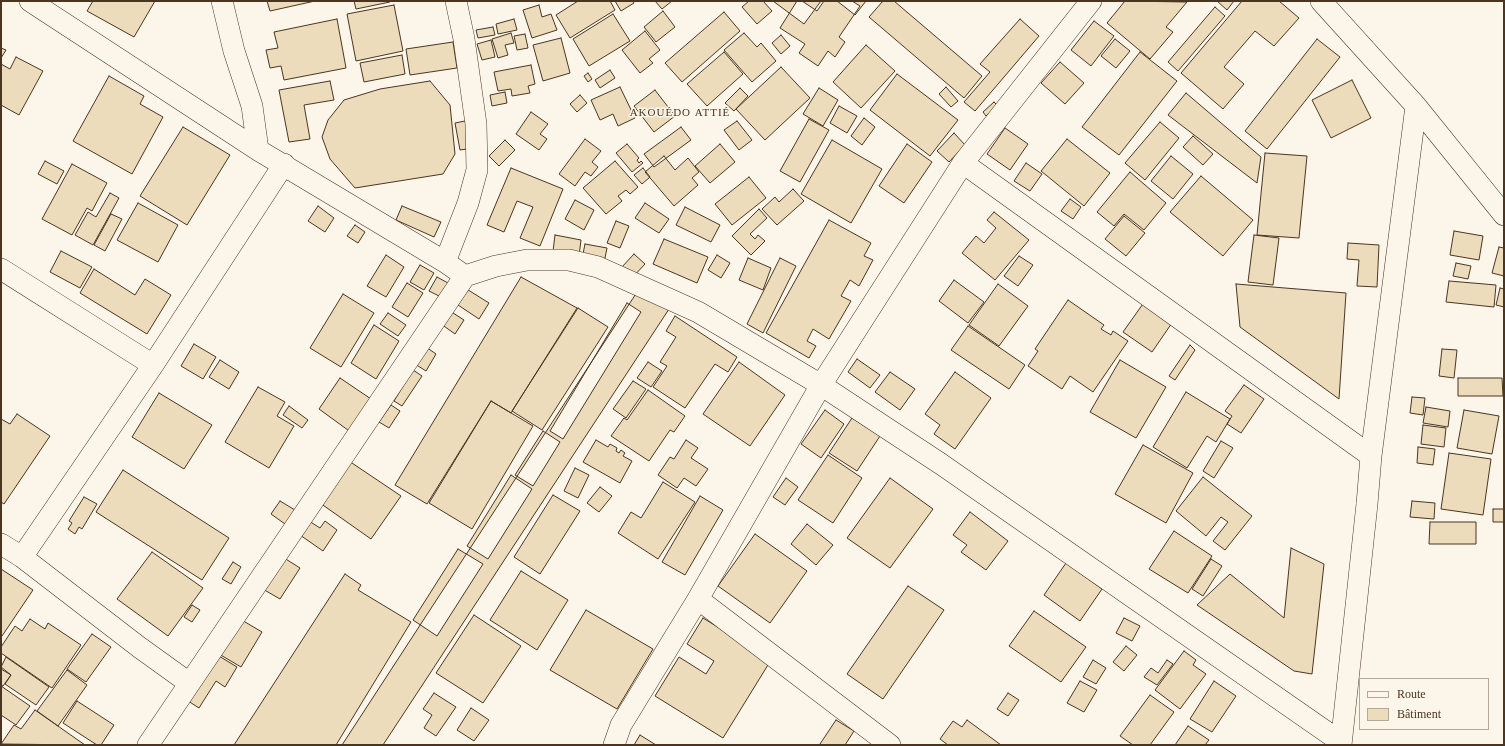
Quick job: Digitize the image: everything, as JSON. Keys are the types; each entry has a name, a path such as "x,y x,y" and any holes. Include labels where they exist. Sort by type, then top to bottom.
{"street":[{"path":"30,1 258,150 284,164 445,262 465,276"},
{"path":"222,1 234,51 252,106 258,150"},
{"path":"445,262 468,203 477,170 476,124 464,39 456,1"},
{"path":"614,745 621,725 698,598 821,385 963,163 1091,1"},
{"path":"1321,1 1416,106 1504,215"},
{"path":"148,745 465,276 496,266 528,260 569,260 598,267 698,312 821,385 942,464 1341,743 1371,456 1416,106"},
{"path":"963,163 1371,456"},
{"path":"22,557 153,365 284,164"},
{"path":"1,269 153,365"},
{"path":"1,544 22,557 139,647 189,683"},
{"path":"698,598 890,745"}],"building":[{"path":"93,1 155,1 134,37 87,11"},
{"path":"267,1 315,1 270,11"},
{"path":"354,1 390,1 390,2 356,9"},
{"path":"578,1 610,1 615,10 570,38 556,15"},
{"path":"615,1 633,1 634,3 621,11"},
{"path":"655,1 672,1 662,9"},
{"path":"749,1 763,1 772,11 757,24 742,7"},
{"path":"773,1 821,1 804,24"},
{"path":"797,1 802,1 817,11 824,1 852,1 860,6 839,37 845,42 835,57 828,51 818,66 799,53 805,44 780,28"},
{"path":"837,1 866,1 855,15"},
{"path":"883,1 894,1 982,76 964,98 869,17"},
{"path":"1125,1 1187,2 1166,27 1173,32 1150,59 1107,23"},
{"path":"1217,1 1234,1 1227,10"},
{"path":"1242,1 1279,1 1299,18 1274,46 1255,31 1224,67 1244,84 1223,109 1181,73"},
{"path":"394,5 403,51 356,61 347,14"},
{"path":"539,5 542,17 551,14 557,30 532,38 523,10"},
{"path":"1215,7 1225,16 1178,71 1168,62"},
{"path":"663,11 675,27 656,42 644,27"},
{"path":"724,12 740,31 682,82 665,63"},
{"path":"613,14 630,41 589,66 573,39"},
{"path":"337,19 346,68 284,80 281,66 270,68 266,50 278,48 274,32"},
{"path":"514,19 517,30 498,34 496,24"},
{"path":"1020,19 1039,36 975,111 964,102 990,72 980,64"},
{"path":"1094,21 1114,36 1091,66 1071,50"},
{"path":"493,27 495,35 478,38 476,30"},
{"path":"645,31 660,50 649,59 653,63 640,73 622,50"},
{"path":"511,33 514,43 505,45 508,55 498,58 492,39"},
{"path":"744,33 757,47 761,43 776,61 752,82 724,50"},
{"path":"525,34 528,48 517,50 514,36"},
{"path":"781,35 790,46 781,54 772,43"},
{"path":"561,38 570,73 543,81 533,45"},
{"path":"1115,39 1130,51 1116,68 1101,56"},
{"path":"1317,39 1340,57 1267,149 1245,131"},
{"path":"491,40 495,57 482,60 477,44"},
{"path":"453,42 457,68 410,75 406,49"},
{"path":"866,45 895,71 861,108 833,82"},
{"path":"1,48 6,50 1,58"},
{"path":"724,52 743,74 707,106 687,84"},
{"path":"1140,52 1177,81 1119,155 1082,127"},
{"path":"402,55 405,74 364,82 360,63"},
{"path":"16,57 43,71 19,115 1,105 1,64 10,69"},
{"path":"1060,62 1084,83 1065,104 1041,83"},
{"path":"531,65 535,84 528,86 530,93 512,96 511,89 498,91 494,72"},
{"path":"781,67 810,98 765,140 736,109"},
{"path":"610,70 615,78 600,88 595,80"},
{"path":"588,73 592,79 588,82 584,76"},
{"path":"897,74 958,120 930,156 870,110"},
{"path":"109,76 144,96 140,104 163,117 132,174 73,141"},
{"path":"1352,80 1371,118 1331,138 1312,100"},
{"path":"330,81 334,100 304,105 310,139 289,142 279,90"},
{"path":"430,81 450,105 455,154 443,174 355,188 330,159 322,137 328,120 344,100 380,89"},
{"path":"620,87 635,118 618,126 613,114 600,120 591,100"},
{"path":"946,87 958,101 951,107 939,94"},
{"path":"740,88 748,96 734,111 725,103"},
{"path":"819,88 838,100 823,126 803,114"},
{"path":"655,90 675,116 654,132 634,106"},
{"path":"505,92 507,103 492,106 490,95"},
{"path":"1186,93 1261,157 1257,183 1168,115"},
{"path":"580,95 587,103 577,112 570,104"},
{"path":"994,102 997,105 986,116 983,112"},
{"path":"839,106 857,116 847,133 830,123"},
{"path":"531,112 548,124 540,134 547,139 539,150 516,134"},
{"path":"864,118 875,127 862,145 851,136"},
{"path":"809,119 829,130 800,182 780,171"},
{"path":"470,120 474,148 460,150 455,123"},
{"path":"737,121 752,140 739,150 724,130"},
{"path":"1160,122 1179,138 1145,180 1125,163"},
{"path":"183,127 230,155 187,225 140,196"},
{"path":"681,127 691,140 654,167 644,154"},
{"path":"1005,128 1028,144 1010,170 987,154"},
{"path":"954,133 965,145 949,162 937,151"},
{"path":"1193,136 1213,154 1203,165 1183,147"},
{"path":"585,139 601,151 592,162 598,167 591,176 585,172 575,186 559,174"},
{"path":"1067,139 1110,173 1084,206 1041,171"},
{"path":"505,140 515,150 499,166 489,156"},
{"path":"832,140 882,169 851,223 801,194"},
{"path":"627,144 639,158 637,160 639,163 641,161 643,163 632,172 616,153"},
{"path":"720,144 735,162 710,183 695,166"},
{"path":"907,144 932,162 904,203 879,186"},
{"path":"1265,153 1307,156 1299,238 1257,235"},
{"path":"664,156 675,170 688,158 699,172 692,178 698,185 674,206 645,172"},
{"path":"1171,156 1193,174 1173,199 1151,181"},
{"path":"45,161 64,171 57,184 38,174"},
{"path":"615,161 638,187 630,194 626,190 618,196 622,201 606,214 583,188"},
{"path":"1026,163 1042,174 1030,191 1014,181"},
{"path":"72,164 107,183 92,211 87,208 72,235 42,219"},
{"path":"511,168 563,189 540,246 520,238 533,207 517,201 504,232 487,225"},
{"path":"643,168 650,177 642,184 634,175"},
{"path":"1130,172 1166,203 1144,230 1124,214 1114,226 1097,212"},
{"path":"1201,176 1253,220 1223,256 1170,212"},
{"path":"749,177 766,198 732,225 715,204"},
{"path":"793,189 804,201 777,225 762,209 775,197 779,202"},
{"path":"110,193 119,198 93,245 75,235 88,212 96,217"},
{"path":"1070,199 1081,207 1073,219 1061,211"},
{"path":"575,200 594,210 584,230 565,219"},
{"path":"138,203 178,225 158,262 117,240"},
{"path":"645,203 669,219 659,233 635,218"},
{"path":"318,206 334,218 325,232 308,221"},
{"path":"402,206 441,222 434,237 396,220"},
{"path":"685,207 720,225 711,242 676,225"},
{"path":"759,209 767,218 750,234 755,239 758,235 765,241 751,255 732,236"},
{"path":"994,212 1029,240 995,280 962,253 976,236 984,243 996,228 987,220"},
{"path":"111,214 122,219 105,251 94,245"},
{"path":"1124,216 1145,233 1126,256 1105,239"},
{"path":"829,220 871,243 864,256 873,260 859,286 850,280 841,296 851,301 829,339 813,329 807,341 816,346 809,358 766,333"},
{"path":"616,221 629,226 620,248 607,243"},
{"path":"355,225 365,232 358,243 347,236"},
{"path":"1454,231 1483,236 1479,260 1450,255"},
{"path":"555,235 581,240 579,256 553,251"},
{"path":"1254,235 1279,238 1273,285 1248,282"},
{"path":"664,239 708,257 697,283 653,264"},
{"path":"1348,243 1379,245 1377,287 1357,286 1359,260 1347,259"},
{"path":"585,244 607,248 604,263 582,259"},
{"path":"1499,247 1504,248 1504,276 1492,273"},
{"path":"61,251 92,267 80,288 50,272"},
{"path":"634,254 645,264 632,278 621,268"},
{"path":"386,255 404,267 386,297 367,286"},
{"path":"717,255 730,263 721,278 708,270"},
{"path":"1019,256 1033,265 1018,286 1004,276"},
{"path":"748,258 771,268 763,290 739,280"},
{"path":"780,258 796,266 763,333 747,324"},
{"path":"1456,263 1471,266 1468,279 1453,276"},
{"path":"420,265 434,273 424,290 410,282"},
{"path":"94,269 135,295 145,279 171,295 147,334 80,293"},
{"path":"437,277 448,283 441,297 429,291"},
{"path":"521,277 577,308 511,413 491,401 427,504 395,485"},
{"path":"954,280 984,302 968,323 939,301"},
{"path":"1449,281 1496,285 1494,307 1446,302"},
{"path":"407,283 423,293 408,317 392,307"},
{"path":"998,284 1028,306 999,346 969,325"},
{"path":"1236,284 1346,293 1339,399 1240,327"},
{"path":"641,286 671,306 383,745 342,745"},
{"path":"465,288 489,303 479,319 455,303"},
{"path":"1500,288 1504,289 1504,307 1496,305"},
{"path":"343,294 374,313 341,367 310,348"},
{"path":"1068,300 1104,325 1101,329 1111,335 1113,331 1128,341 1093,392 1070,376 1062,389 1028,366 1038,351 1035,349"},
{"path":"1145,301 1174,320 1152,352 1123,332"},
{"path":"627,303 641,312 563,439 550,431"},
{"path":"578,308 608,327 542,430 512,411"},
{"path":"450,311 464,320 455,334 441,324"},
{"path":"388,313 406,325 398,336 380,324"},
{"path":"675,316 737,357 728,372 715,364 685,408 653,387 667,366 660,362 676,337 666,331"},
{"path":"374,325 399,341 376,379 351,363"},
{"path":"968,326 1025,365 1009,389 951,350"},
{"path":"194,344 216,357 203,379 181,366"},
{"path":"1190,345 1195,350 1175,380 1169,376"},
{"path":"426,347 436,354 426,371 415,364"},
{"path":"1442,349 1457,350 1454,378 1439,376"},
{"path":"857,359 880,375 870,388 848,372"},
{"path":"220,360 239,372 229,389 209,377"},
{"path":"1120,360 1166,387 1136,438 1090,412"},
{"path":"648,362 662,371 651,387 637,378"},
{"path":"739,362 785,395 750,446 703,414"},
{"path":"413,370 422,376 402,406 394,401"},
{"path":"890,372 915,389 900,410 875,392"},
{"path":"955,372 991,398 955,449 934,434 940,425 925,414"},
{"path":"340,378 374,401 352,433 319,409"},
{"path":"1458,378 1502,378 1503,396 1458,396"},
{"path":"633,381 646,389 626,418 613,409"},
{"path":"1244,385 1264,399 1241,433 1227,424 1232,416 1225,411"},
{"path":"258,387 285,402 277,416 294,426 269,468 225,442"},
{"path":"648,390 685,416 674,432 670,430 649,461 611,436 624,418 627,420"},
{"path":"1186,392 1230,419 1216,442 1207,436 1187,468 1153,447"},
{"path":"159,393 212,425 184,469 132,437"},
{"path":"1412,397 1425,398 1423,415 1410,413"},
{"path":"491,401 533,426 472,529 429,503"},
{"path":"391,405 400,411 389,428 379,422"},
{"path":"289,406 308,420 302,428 283,415"},
{"path":"1426,407 1450,411 1448,427 1423,423"},
{"path":"825,410 844,424 821,458 801,444"},
{"path":"1464,410 1499,416 1492,454 1457,448"},
{"path":"17,414 50,436 4,504 1,502 1,419 10,424"},
{"path":"852,418 880,436 857,471 829,453"},
{"path":"1423,425 1446,428 1444,447 1421,444"},
{"path":"543,431 560,442 533,486 515,475"},
{"path":"596,440 608,447 610,444 617,448 616,451 619,453 621,450 625,453 623,456 632,461 620,483 583,462"},
{"path":"686,440 698,448 691,458 708,469 696,486 684,478 677,488 658,475 670,457 674,459"},
{"path":"1221,441 1233,448 1214,478 1203,471"},
{"path":"1143,445 1193,473 1166,523 1115,494"},
{"path":"1418,447 1435,449 1433,465 1417,463"},
{"path":"1449,453 1491,459 1483,515 1441,509"},
{"path":"828,455 862,478 833,523 798,500"},
{"path":"349,461 401,496 371,539 320,503"},
{"path":"575,468 589,475 578,498 564,491"},
{"path":"123,470 229,538 202,580 96,512"},
{"path":"511,475 532,489 488,559 467,546"},
{"path":"1203,477 1252,516 1225,550 1213,541 1228,522 1221,517 1206,536 1176,511"},
{"path":"786,478 798,487 785,505 773,497"},
{"path":"890,478 933,509 890,568 847,538"},
{"path":"663,482 695,502 658,559 618,533 631,512 641,518"},
{"path":"600,487 612,496 599,512 587,503"},
{"path":"553,495 580,511 540,574 514,557"},
{"path":"700,496 723,510 685,575 662,562"},
{"path":"84,497 97,504 82,529 79,527 75,534 68,529 72,523 69,521"},
{"path":"280,501 295,510 285,524 271,514"},
{"path":"1412,501 1435,503 1434,519 1410,517"},
{"path":"1493,509 1504,509 1504,522 1493,522"},
{"path":"970,512 1008,541 986,570 961,552 967,545 953,535"},
{"path":"309,521 320,528 325,521 337,530 323,551 300,535"},
{"path":"1430,522 1476,522 1476,544 1429,544"},
{"path":"807,524 833,545 816,565 791,544"},
{"path":"1174,531 1212,556 1188,593 1149,569"},
{"path":"755,534 807,571 770,623 718,586"},
{"path":"1291,548 1324,564 1312,674 1294,671 1197,605 1230,574 1284,618"},
{"path":"458,549 483,564 437,636 413,620"},
{"path":"152,552 203,588 168,636 117,599"},
{"path":"281,556 300,568 280,599 261,588"},
{"path":"1211,559 1222,566 1203,596 1192,589"},
{"path":"233,562 241,567 231,584 222,579"},
{"path":"1066,563 1102,589 1080,621 1044,595"},
{"path":"1,569 33,590 2,636 1,635"},
{"path":"521,571 568,600 537,650 490,620"},
{"path":"345,574 361,585 358,590 411,622 336,745 234,745"},
{"path":"908,586 944,610 883,699 847,674"},
{"path":"192,605 200,610 192,622 184,617"},
{"path":"586,610 653,649 617,709 550,670"},
{"path":"1034,611 1086,647 1061,682 1009,646"},
{"path":"474,615 521,646 483,703 436,673"},
{"path":"703,618 771,660 723,738 655,696 679,657 706,674 714,661 687,644"},
{"path":"1124,618 1140,626 1132,641 1116,633"},
{"path":"30,619 45,629 48,623 81,645 52,688 1,653 1,647 15,626 22,631"},
{"path":"240,619 262,632 241,667 219,654"},
{"path":"92,634 111,647 86,682 67,669"},
{"path":"1126,646 1137,655 1124,671 1113,662"},
{"path":"1184,651 1196,660 1193,665 1206,674 1180,709 1155,690"},
{"path":"214,653 237,667 225,687 216,681 199,708 185,699"},
{"path":"6,657 49,687 36,705 5,684 11,675 1,667"},
{"path":"1093,660 1106,668 1096,684 1083,677"},
{"path":"1167,660 1173,664 1157,685 1144,677 1151,668 1158,673"},
{"path":"1,669 11,675 3,686 1,685"},
{"path":"67,670 87,685 58,726 37,711"},
{"path":"1080,681 1097,690 1084,712 1067,703"},
{"path":"1214,681 1236,696 1212,732 1190,719"},
{"path":"1,686 30,706 16,725 1,715"},
{"path":"434,693 456,707 436,736 424,728 432,715 423,709"},
{"path":"1008,693 1019,700 1008,716 997,709"},
{"path":"1150,695 1174,712 1150,745 1133,745 1120,736"},
{"path":"77,701 114,725 101,745 97,745 63,723"},
{"path":"471,708 489,720 474,741 457,730"},
{"path":"35,710 85,745 1,744 14,725 21,729"},
{"path":"836,720 854,731 845,745 820,744"},
{"path":"967,720 1001,745 948,745 940,739 953,721 962,727"},
{"path":"1188,726 1209,740 1205,745 1175,745"},
{"path":"640,735 656,745 634,745"}],"district":[{"name":"AKOUÉDO ATTIÉ","path":"680,113"}]}
